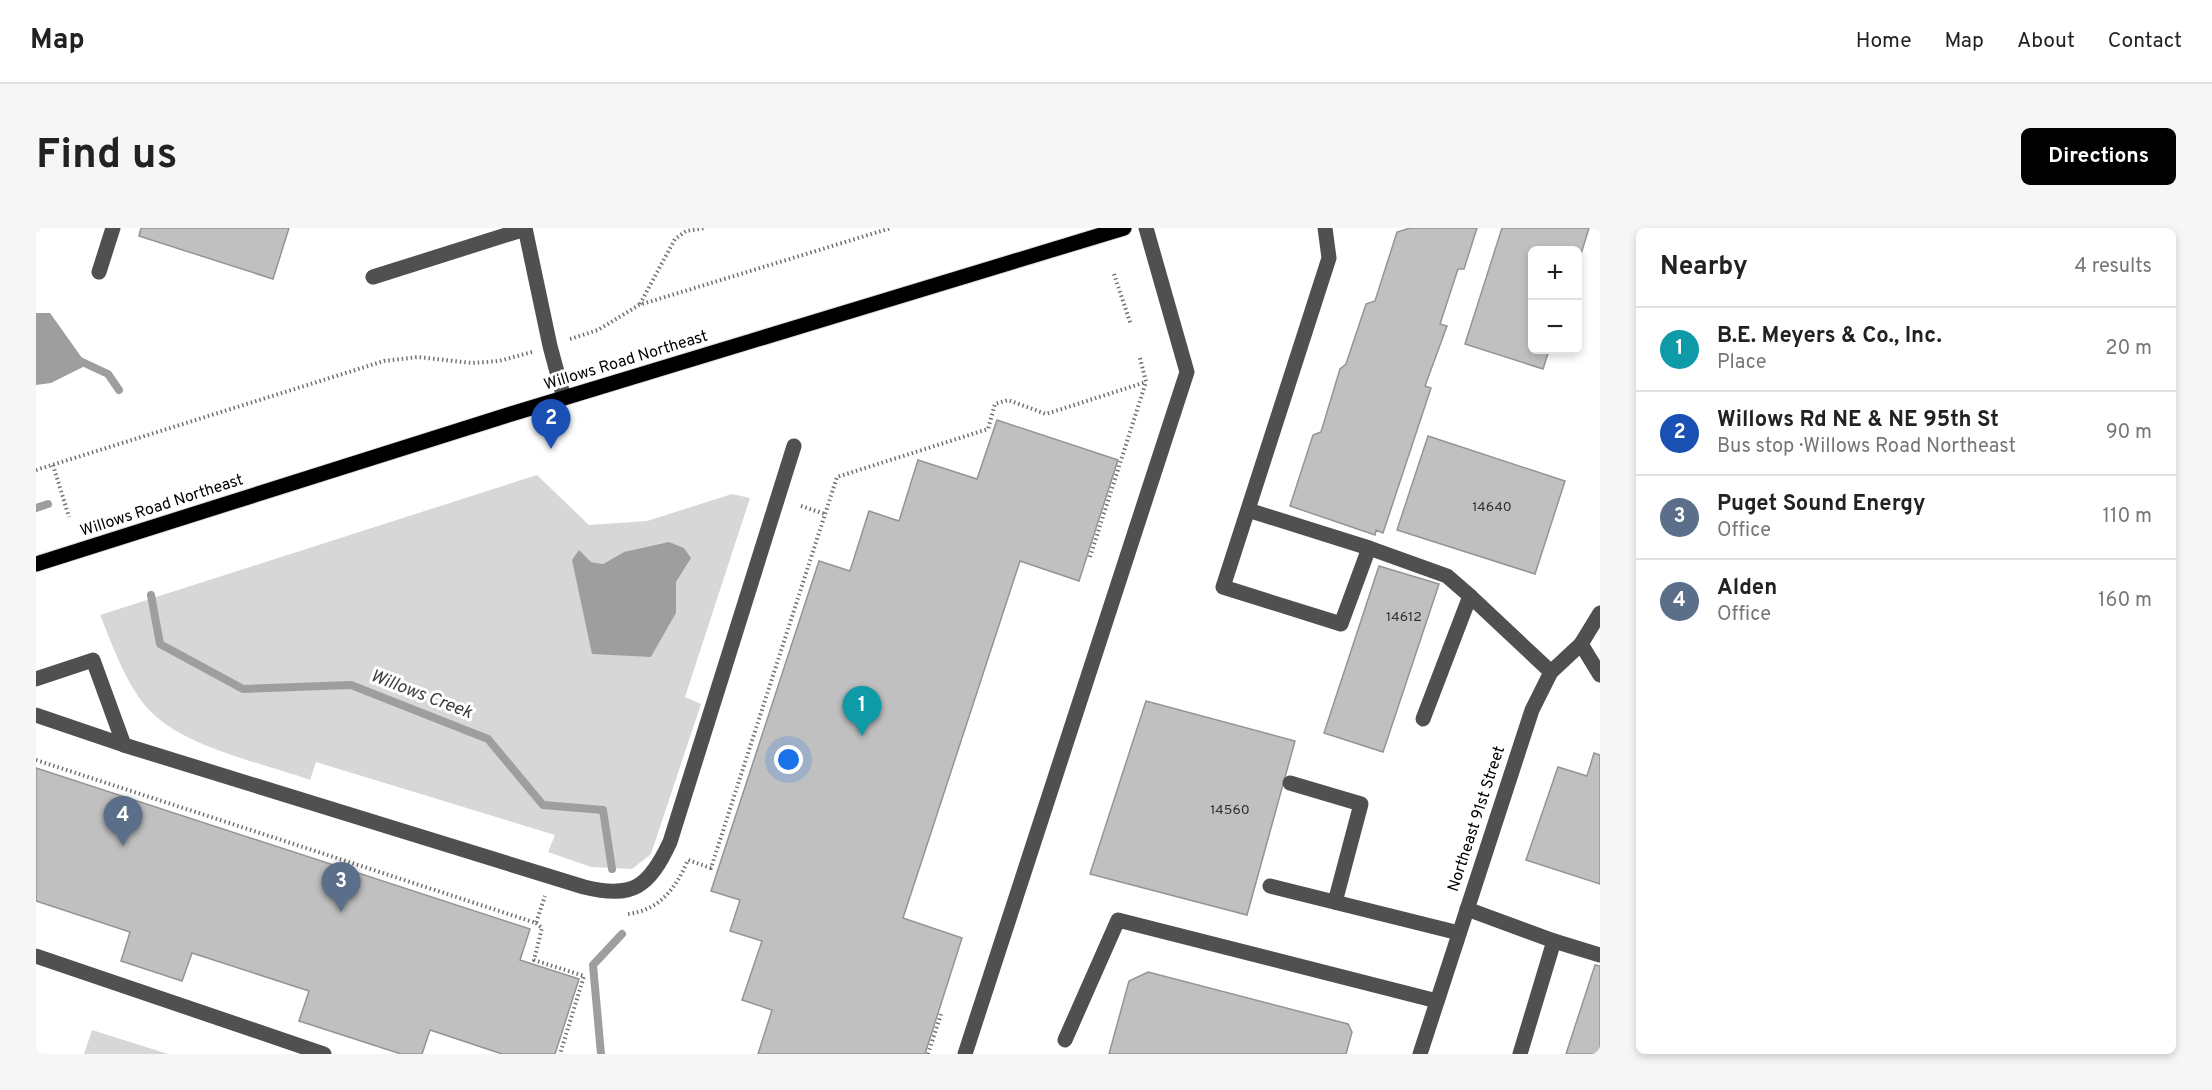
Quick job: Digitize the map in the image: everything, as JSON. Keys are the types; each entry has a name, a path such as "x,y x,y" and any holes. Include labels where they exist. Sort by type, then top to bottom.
{"main road":[{"name":"Willows Road Northeast","path":"36,564 564,398 1124,228"}],"street":[{"path":"99,272 113,228"},
{"path":"373,277 525,228 550,346 564,398"},
{"path":"965,1054 1187,372 1146,228"},
{"path":"1325,228 1329,258 1223,587 1341,624 1369,548"},
{"path":"36,714 124,745 584,887 605,892 624,892 642,885 657,870 670,842 794,446"},
{"path":"1248,510 1369,548 1447,576 1551,672"},
{"path":"1423,719 1470,596"},
{"name":"Northeast 91st Street","path":"1420,1054 1532,710 1551,672 1581,644 1600,613"},
{"path":"1581,644 1600,675"},
{"path":"36,679 93,660 124,745"},
{"path":"1290,783 1361,804 1335,902"},
{"path":"1270,886 1459,933"},
{"path":"1467,909 1554,941 1600,955"},
{"path":"1065,1040 1118,920 1437,1001"},
{"path":"1520,1054 1554,941"},
{"path":"36,956 324,1054"}],"path":[{"path":"639,305 675,239 686,231 706,228"},
{"path":"578,336 598,330 639,305 891,228"},
{"path":"1114,274 1131,325"},
{"path":"36,470 384,361 418,357 472,363 518,356"},
{"path":"1090,557 1146,382 1140,358"},
{"path":"622,914 651,908 663,900 673,888 687,860 711,868 837,477 988,429 995,404 1008,400 1046,414 1146,382"},
{"path":"53,465 69,517"},
{"path":"801,506 825,514"},
{"path":"36,760 536,923 542,928 534,960 584,976 560,1054"},
{"path":"536,923 544,896 554,899"},
{"path":"928,1054 941,1014"}],"shaded area":[{"path":"36,313 50,313 87,365 51,383 36,385"},
{"path":"537,475 589,525 647,521 732,494 750,498 685,697 701,704 651,854 632,869 591,867 548,852 555,835 316,762 310,780 204,745 166,725 142,702 121,666 100,615","holes":["624,552 676,582 676,613 651,657 591,562 603,564"]},
{"path":"669,542 684,548 691,558 676,582 676,613 651,657 592,654 572,560 579,550 591,562 603,564 624,552"},
{"path":"92,1030 168,1054 84,1054"}],"building":[{"path":"141,228 289,228 273,279 139,236"},
{"path":"1410,228 1477,228 1464,269 1458,269 1440,324 1447,326 1425,386 1431,388 1383,533 1376,530 1375,535 1290,506 1313,435 1321,432 1340,369 1346,364 1366,304 1375,301 1397,232"},
{"path":"1502,228 1589,228 1582,251 1582,246 1528,246 1528,354 1548,354 1543,369 1465,344"},
{"path":"997,420 1118,460 1079,581 1020,561 903,918 962,938 925,1054 758,1054 772,1010 742,1000 762,941 730,931 740,900 711,891 819,561 850,571 869,511 899,521 918,460 977,479"},
{"path":"1428,436 1565,481 1535,574 1397,530"},
{"path":"1379,566 1439,584 1383,752 1324,733"},
{"path":"1146,701 1295,741 1247,915 1090,874"},
{"path":"1594,753 1600,755 1600,884 1526,860 1558,767 1587,776"},
{"path":"36,768 530,929 520,960 579,979 555,1054 502,1054 430,1030 422,1054 401,1054 299,1021 309,991 192,953 182,981 121,961 130,932 36,901"},
{"path":"1595,965 1600,966 1600,1054 1566,1054"},
{"path":"1148,972 1348,1024 1352,1032 1346,1054 1109,1054 1129,981"}],"waterway":[{"name":"Willows Creek","path":"78,360 108,374 119,390"},
{"path":"36,508 48,504"},
{"name":"Willows Creek","path":"151,595 160,644 243,689 351,685 488,739 543,805 603,810 612,869"},
{"name":"Willows Creek","path":"601,1054 593,965 622,934"}],"place":[{"name":"Willows Rd NE & NE 95th St","path":"551,449"},
{"name":"B.E. Meyers & Co., Inc.","path":"862,736"},
{"name":"Alden","path":"123,846"},
{"name":"Puget Sound Energy","path":"341,912"}]}
